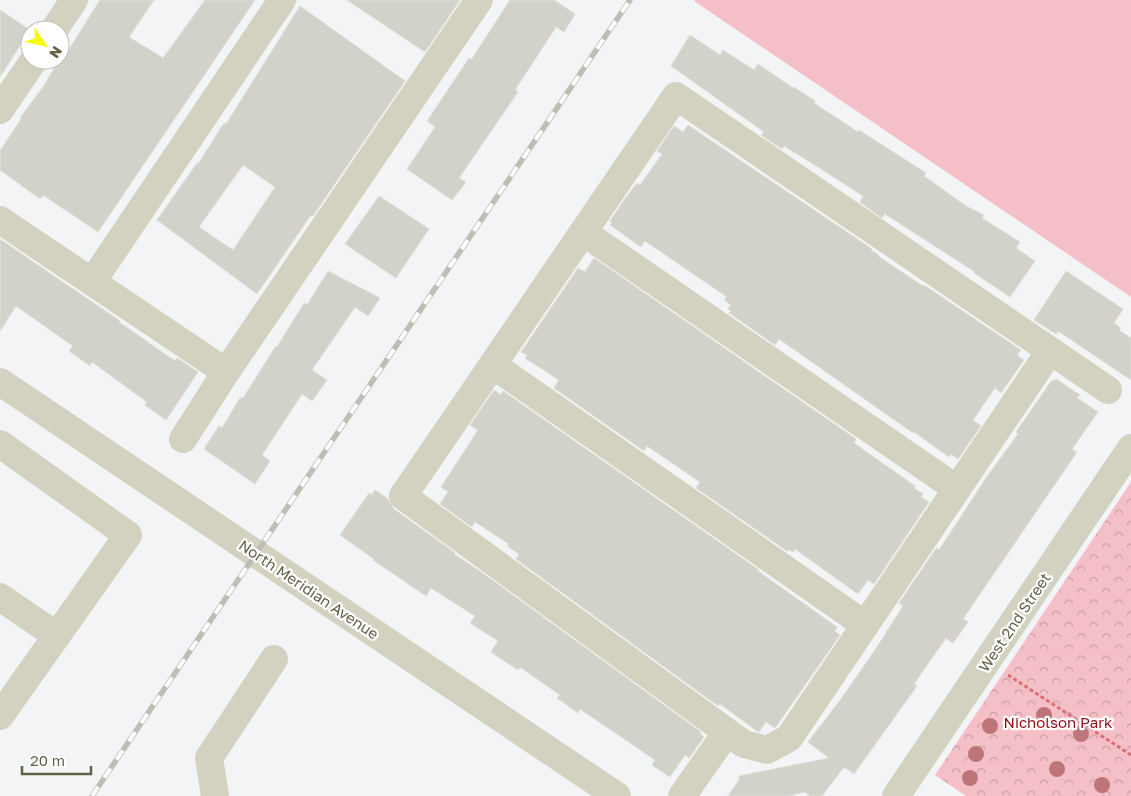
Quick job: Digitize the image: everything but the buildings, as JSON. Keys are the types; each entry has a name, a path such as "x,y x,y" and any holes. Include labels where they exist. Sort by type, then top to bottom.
{"street":[{"path":"61,20 74,0"},
{"path":"92,282 282,0"},
{"path":"183,439 226,372 479,0"},
{"path":"0,110 27,70"},
{"path":"1050,351 789,738 767,750 744,744 403,496 676,96 1108,390"},
{"path":"0,220 226,372"},
{"path":"583,232 957,489"},
{"path":"493,365 866,625"},
{"name":"North Meridian Avenue","path":"0,382 617,796"},
{"path":"0,444 128,535 0,716"},
{"name":"West 2nd Street","path":"896,796 1131,448"},
{"path":"0,597 57,636"},
{"path":"215,796 209,758 274,659"},
{"path":"682,796 727,732"}],"path":[{"path":"1007,674 1131,755"}],"green space":[{"path":"1131,0 1131,297 694,1"},
{"name":"Nicholson Park","path":"1131,482 1131,796 966,796 935,775"}],"railway":[{"path":"92,796 630,0"}]}
